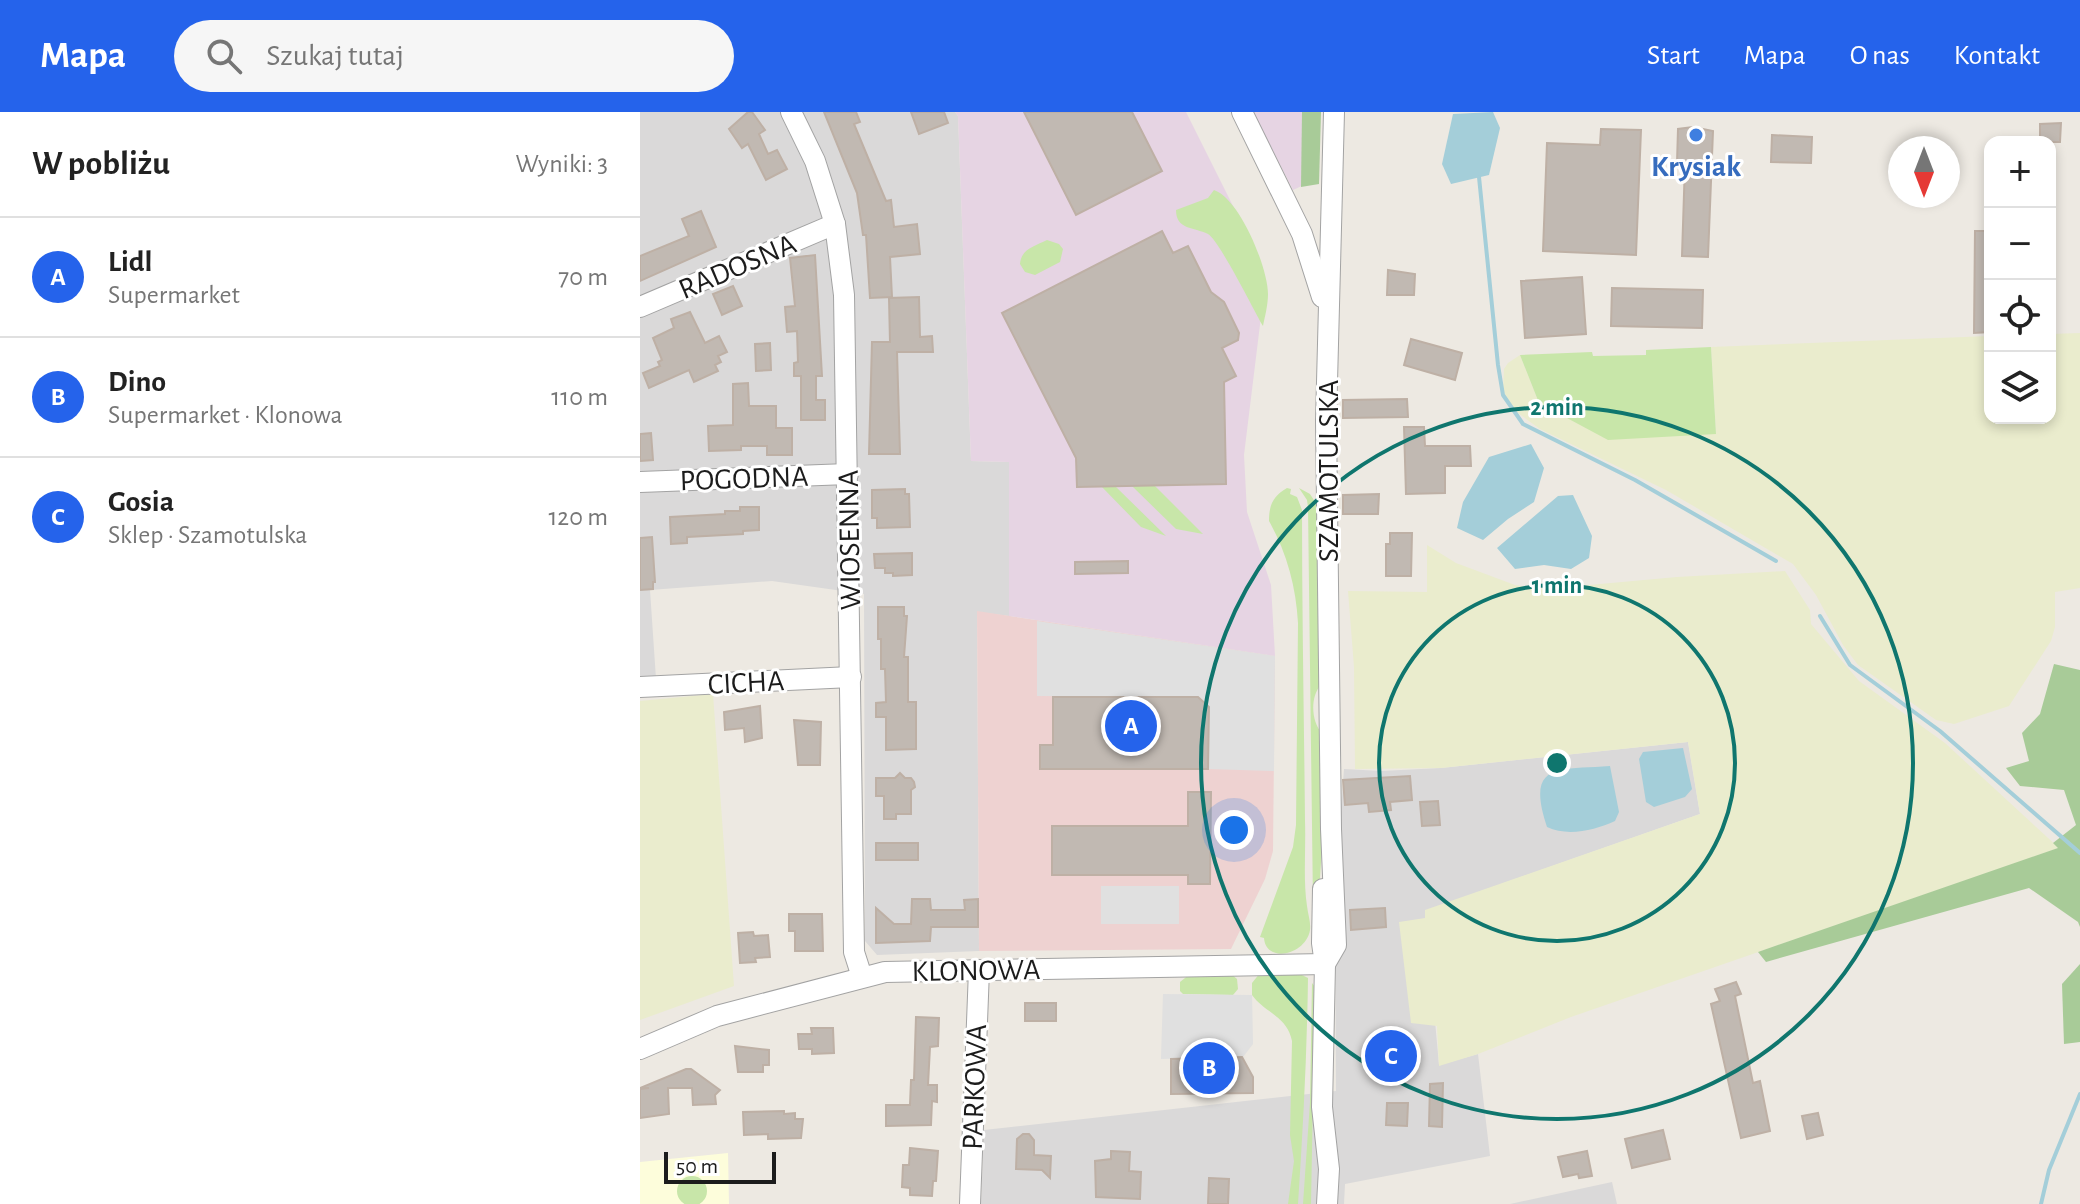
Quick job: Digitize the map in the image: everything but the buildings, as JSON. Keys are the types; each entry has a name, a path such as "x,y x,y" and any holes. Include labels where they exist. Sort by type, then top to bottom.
{"street":[{"name":"WIOSENNA","path":"791,112 815,161 835,224 844,295 854,952 862,977"},
{"path":"1242,112 1306,243 1319,281 1328,337"},
{"name":"SZAMOTULSKA","path":"1317,1204 1316,1151 1322,1107 1325,964 1336,945 1331,829 1326,421 1334,112"},
{"name":"RADOSNA","path":"640,307 835,224"},
{"name":"POGODNA","path":"640,482 848,474"},
{"name":"CICHA","path":"640,687 851,677"},
{"name":"KLONOWA","path":"640,1049 717,1016 885,972 1325,964"},
{"name":"PARKOWA","path":"970,1204 979,970"},
{"name":"SZAMOTULSKA","path":"1322,1107 1329,1169 1327,1204"}],"shaded area":[{"path":"640,112 955,112 958,116 971,461 1009,462 1009,616 977,612 979,951 877,955 865,941 864,594 772,581 650,590 656,679 640,680"},
{"path":"955,112 1186,112 1255,250 1264,292 1244,455 1247,512 1271,585 1275,656 1009,616 1009,462 971,461 958,116"},
{"path":"1253,112 1307,112 1306,184 1293,190"},
{"path":"2080,333 2080,588 2055,592 2055,627 2051,641 2009,706 1954,724 1936,720 1858,665 1843,645 1816,595 1793,564 1666,490 1540,429 1511,408 1503,390 1504,369 1520,355 1539,403 1716,433 1711,347 1984,336 1984,424 2056,424 2056,334"},
{"path":"1427,545 1456,563 1515,585 1545,589 1785,571 1810,610 1811,624 1859,681 1945,743 2059,848 1571,1017 1439,1066 1437,1026 1411,1023 1399,922 1425,918 1425,910 1700,814 1688,742 1441,768 1355,769 1354,667 1348,591 1427,592"},
{"path":"977,611 1275,656 1273,851 1265,879 1231,949 979,951"},
{"path":"1037,621 1275,656 1274,771 1208,769 1209,708 1198,697 1037,696"},
{"path":"713,694 734,986 640,1020 640,701"},
{"path":"1688,742 1700,814 1425,911 1439,1065 1478,1054 1490,1156 1345,1184 1344,1204 981,1204 984,1130 1336,1091 1335,888 1344,769 1441,768"},
{"path":"1101,886 1179,886 1179,924 1101,924"},
{"path":"1163,994 1252,995 1253,1044 1243,1057 1161,1059"},
{"path":"728,1153 729,1204 640,1204 640,1162"},
{"path":"1612,1182 1617,1204 1510,1204"}],"green space":[{"path":"1302,112 1321,112 1319,184 1301,187"},
{"path":"1214,190 1224,196 1243,220 1258,252 1268,294 1263,326 1213,239 1208,234 1182,225 1177,216 1176,210 1208,198"},
{"path":"1047,240 1063,249 1060,262 1035,275 1025,272 1020,264 1023,255"},
{"path":"1711,347 1716,434 1608,440 1539,403 1520,355 1592,352 1593,356 1646,355 1646,350"},
{"path":"1154,485 1203,534 1176,529 1132,486"},
{"path":"1101,486 1115,486 1166,536 1141,527"},
{"path":"1287,488 1291,489 1290,494 1297,497 1302,510 1305,875 1310,930 1301,945 1286,953 1278,953 1271,951 1264,938 1260,937 1293,847 1296,825 1297,610 1286,558 1269,521 1273,502"},
{"path":"1299,488 1310,494 1317,505 1321,685 1313,709 1322,733 1322,848 1317,922 1313,905 1308,507"},
{"path":"2054,664 2080,670 2080,927 2078,922 2029,888 1766,962 1758,952 2058,848 2053,843 2076,825 2064,790 2020,786 2006,768 2029,761 2022,733 2040,714"},
{"path":"2080,964 2080,1042 2064,1044 2062,984"},
{"path":"1260,973 1300,974 1308,978 1298,1204 1288,1204 1294,1161 1290,1135 1292,1041 1281,1020 1252,995 1252,983"},
{"path":"1190,974 1231,974 1237,979 1238,989 1233,995 1183,994 1180,982"},
{"path":"1312,983 1315,987 1311,1204 1303,1204 1310,1102"},
{"path":"686,1177 698,1177 706,1185 706,1197 698,1205 686,1205 678,1197 678,1185"}],"water":[{"path":"1493,112 1500,128 1489,175 1451,184 1442,164 1453,114"},
{"path":"1531,444 1544,468 1534,502 1483,540 1457,528 1463,502 1489,457"},
{"path":"1573,495 1592,536 1589,558 1571,569 1544,565 1515,569 1497,548 1558,496"},
{"path":"1683,748 1692,789 1685,797 1654,807 1646,802 1639,759 1643,752"},
{"path":"1610,766 1619,812 1615,821 1581,831 1564,832 1547,827 1540,790 1551,773"}],"waterway":[{"path":"1479,177 1503,395 1523,424 1635,480 1776,561"},
{"path":"1820,616 1850,665 1940,731 2080,853"},
{"path":"2041,1204 2049,1170 2080,1094"}],"place":[{"name":"Krysiak","path":"1696,135"},
{"name":"Lidl","path":"1131,726"},
{"name":"Gosia","path":"1391,1056"},
{"name":"Dino","path":"1209,1068"}]}
